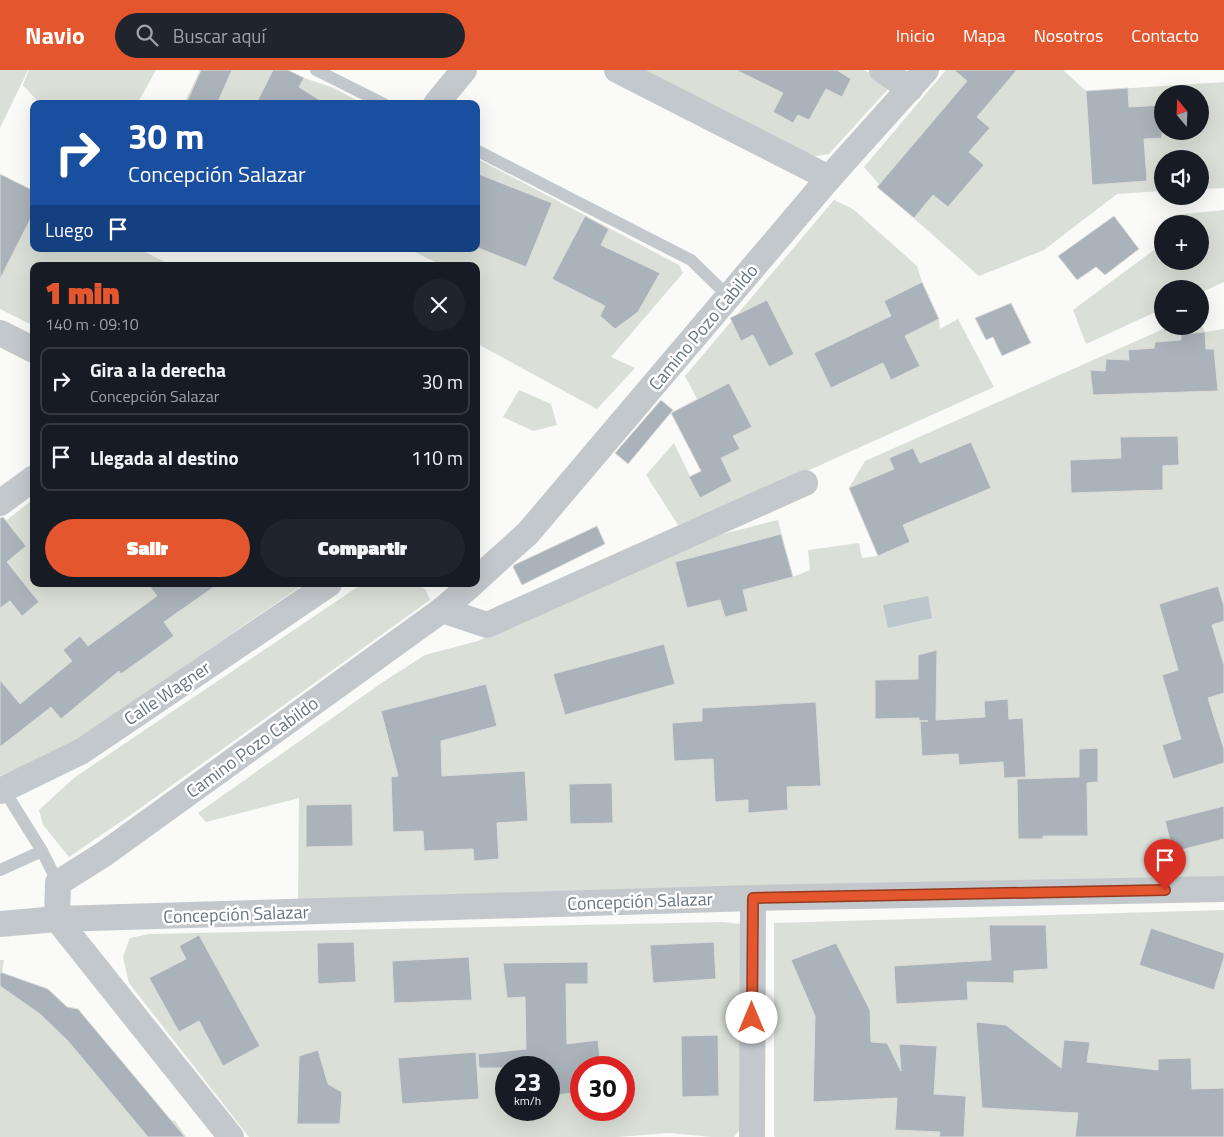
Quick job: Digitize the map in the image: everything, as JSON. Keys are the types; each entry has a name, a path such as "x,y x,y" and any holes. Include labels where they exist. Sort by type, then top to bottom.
{"street":[{"path":"439,100 464,70"},
{"path":"617,70 830,178"},
{"path":"882,70 918,79"},
{"name":"Camino Pozo Cabildo","path":"480,576 528,533 830,178 918,79"},
{"path":"0,333 30,348"},
{"path":"0,503 30,481"},
{"path":"442,610 487,624 805,483"},
{"name":"Calle Wagner","path":"2,791 82,751 325,587"},
{"name":"Camino Pozo Cabildo","path":"58,883 104,854 442,610 468,587"},
{"path":"58,883 57,919 231,1137"},
{"name":"Concepción Salazar","path":"0,924 57,919 753,898 1224,890"},
{"path":"752,1137 753,898"}],"lane":[{"path":"316,70 376,100"},
{"path":"480,152 692,260 730,297"},
{"path":"2,791 42,851 58,883"},
{"path":"0,870 42,851"}],"shaded area":[{"path":"0,70 28,70 0,128"},
{"path":"29,70 156,70 139,100 36,100 23,85"},
{"path":"200,70 288,70 304,78 334,88 356,100 186,100"},
{"path":"641,70 864,70 882,79 889,88 829,154 811,157"},
{"path":"946,70 1063,70 1086,91 1154,87 1154,140 1209,140 1209,85 1178,85 1224,82 1224,188 1209,189 1209,150 1154,150 1154,192 1117,194 1044,250 979,276 890,197 864,167"},
{"path":"480,160 679,265 683,273 611,357 635,368 597,409 480,345 480,262 435,262 415,252 480,252"},
{"path":"0,178 30,193 30,252 145,252 165,262 30,262 30,324 0,309"},
{"path":"834,200 853,209 917,266 922,282 939,319 940,329 958,319 994,387 680,528 646,475 674,443 700,497 732,481 708,431 686,421 679,409 697,399 685,376"},
{"path":"1224,210 1224,282 1209,289 1209,280 1154,280 1154,313 1086,344 1073,310 1154,250 1154,270 1209,270 1209,215 1174,215"},
{"path":"1224,329 1224,880 298,900 299,798 206,822 198,813 383,682 425,655 478,641 696,541 778,520 793,577 810,570 808,550 859,543 862,558 878,556 849,488 865,461 1154,333 1154,335 1209,335 1209,331"},
{"path":"519,390 551,404 557,425 533,431 503,417"},
{"path":"30,502 30,587 300,587 67,747 0,776 0,525"},
{"path":"358,587 421,587 426,590 430,600 132,814 69,857 43,825 39,810 75,777"},
{"path":"928,596 932,618 888,628 883,605"},
{"path":"1224,910 1224,1137 775,1137 774,923"},
{"path":"723,922 740,924 740,1129 734,1137 669,1133 617,1137 249,1137 129,983 123,957 130,938 149,934"},
{"path":"0,960 4,960 2,973 47,989 67,1007 78,1009 162,1109 159,1112 169,1120 175,1121 186,1137 0,1137"}],"building":[{"path":"201,70 232,70 219,100 188,100"},
{"path":"273,70 288,70 304,78 299,87 320,100 258,100"},
{"path":"736,70 837,70 851,79 842,97 826,89 809,120 798,115 793,123 773,112 783,93"},
{"path":"954,70 1017,70 977,117 990,128 969,152 984,165 948,207 933,195 914,218 877,187 967,81"},
{"path":"1128,88 1129,107 1154,105 1154,138 1144,139 1147,181 1092,185 1086,91"},
{"path":"0,174 30,189 30,220 0,279"},
{"path":"480,175 552,203 526,267 480,249"},
{"path":"585,216 609,229 601,245 660,273 638,312 615,329 600,316 605,306 552,279"},
{"path":"1114,216 1139,249 1105,275 1096,267 1077,280 1058,256"},
{"path":"922,282 939,319 905,336 920,366 891,380 883,363 831,388 814,353 891,316 884,301"},
{"path":"767,300 794,354 769,367 753,335 741,341 730,318"},
{"path":"1011,303 1031,343 1002,356 993,337 986,340 975,318"},
{"path":"1181,335 1205,335 1206,349 1214,349 1218,391 1093,395 1090,370 1105,371 1106,359 1129,360 1128,350 1154,348 1155,342 1181,340"},
{"path":"729,383 752,427 733,436 740,449 721,458 732,481 700,498 689,477 701,471 671,413"},
{"path":"661,400 673,410 628,464 615,453"},
{"path":"1178,436 1179,465 1163,466 1163,490 1071,493 1070,460 1121,458 1120,437"},
{"path":"971,442 991,488 903,525 910,542 878,556 849,488 894,469 889,458 913,448 920,463"},
{"path":"3,517 26,546 7,562 39,602 22,616 10,601 0,608 0,518"},
{"path":"597,526 605,544 522,585 513,567 514,565"},
{"path":"781,534 793,577 743,590 748,611 725,617 720,600 687,608 675,562"},
{"path":"1218,586 1224,606 1224,621 1212,625 1224,665 1224,693 1208,698 1224,749 1224,763 1173,779 1162,745 1181,739 1162,675 1178,670 1159,604"},
{"path":"150,587 214,587 164,622 174,636 121,674 119,671 61,719 51,707 0,747 0,680 20,704 72,661 63,650 80,636 88,646 157,596"},
{"path":"664,644 675,684 565,715 553,674"},
{"path":"937,650 936,720 985,717 984,701 1008,699 1009,719 1023,718 1026,777 1004,778 1003,762 959,765 958,754 922,756 919,718 875,719 875,680 918,679 918,655"},
{"path":"486,684 497,726 441,741 442,776 525,771 528,821 497,823 499,859 474,861 473,849 424,851 423,831 393,832 391,777 398,776 381,711"},
{"path":"816,702 821,786 787,787 788,810 748,813 748,800 715,802 713,759 674,761 672,723 702,721 702,708"},
{"path":"1098,748 1098,782 1087,783 1088,836 1043,836 1043,839 1018,839 1017,779 1079,777 1079,749"},
{"path":"612,783 613,823 570,824 569,784"},
{"path":"352,804 353,846 306,847 306,805"},
{"path":"1224,806 1224,839 1173,852 1165,821"},
{"path":"989,925 1046,925 1048,969 1014,971 1014,983 967,982 968,1000 896,1004 894,966 991,960"},
{"path":"1151,928 1224,953 1214,990 1139,965"},
{"path":"199,935 260,1046 223,1066 199,1021 179,1032 149,978 186,959 179,946"},
{"path":"354,942 356,982 318,984 317,943"},
{"path":"714,942 716,979 653,983 650,945"},
{"path":"836,943 870,1010 871,1042 887,1043 901,1071 899,1044 937,1046 934,1094 966,1096 964,1137 939,1137 940,1132 895,1130 897,1098 813,1102 815,1016 791,960"},
{"path":"469,957 472,1000 394,1003 392,961"},
{"path":"588,962 588,984 566,984 567,1044 598,1040 600,1056 570,1056 570,1093 560,1095 560,1056 495,1056 495,1068 479,1068 478,1054 526,1049 525,997 507,998 503,963"},
{"path":"0,972 48,989 67,1007 78,1009 185,1137 148,1137 68,1041 40,1014 0,986"},
{"path":"976,1022 1006,1025 1061,1068 1064,1040 1090,1042 1087,1062 1158,1070 1158,1059 1191,1058 1192,1089 1224,1088 1224,1137 1075,1137 1078,1113 982,1108"},
{"path":"718,1035 719,1096 682,1097 681,1036"},
{"path":"318,1050 328,1084 342,1092 340,1124 297,1124 299,1056"},
{"path":"476,1052 479,1099 402,1104 398,1058"}],"route":[{"path":"752,1018 753,898 1165,890"}]}
